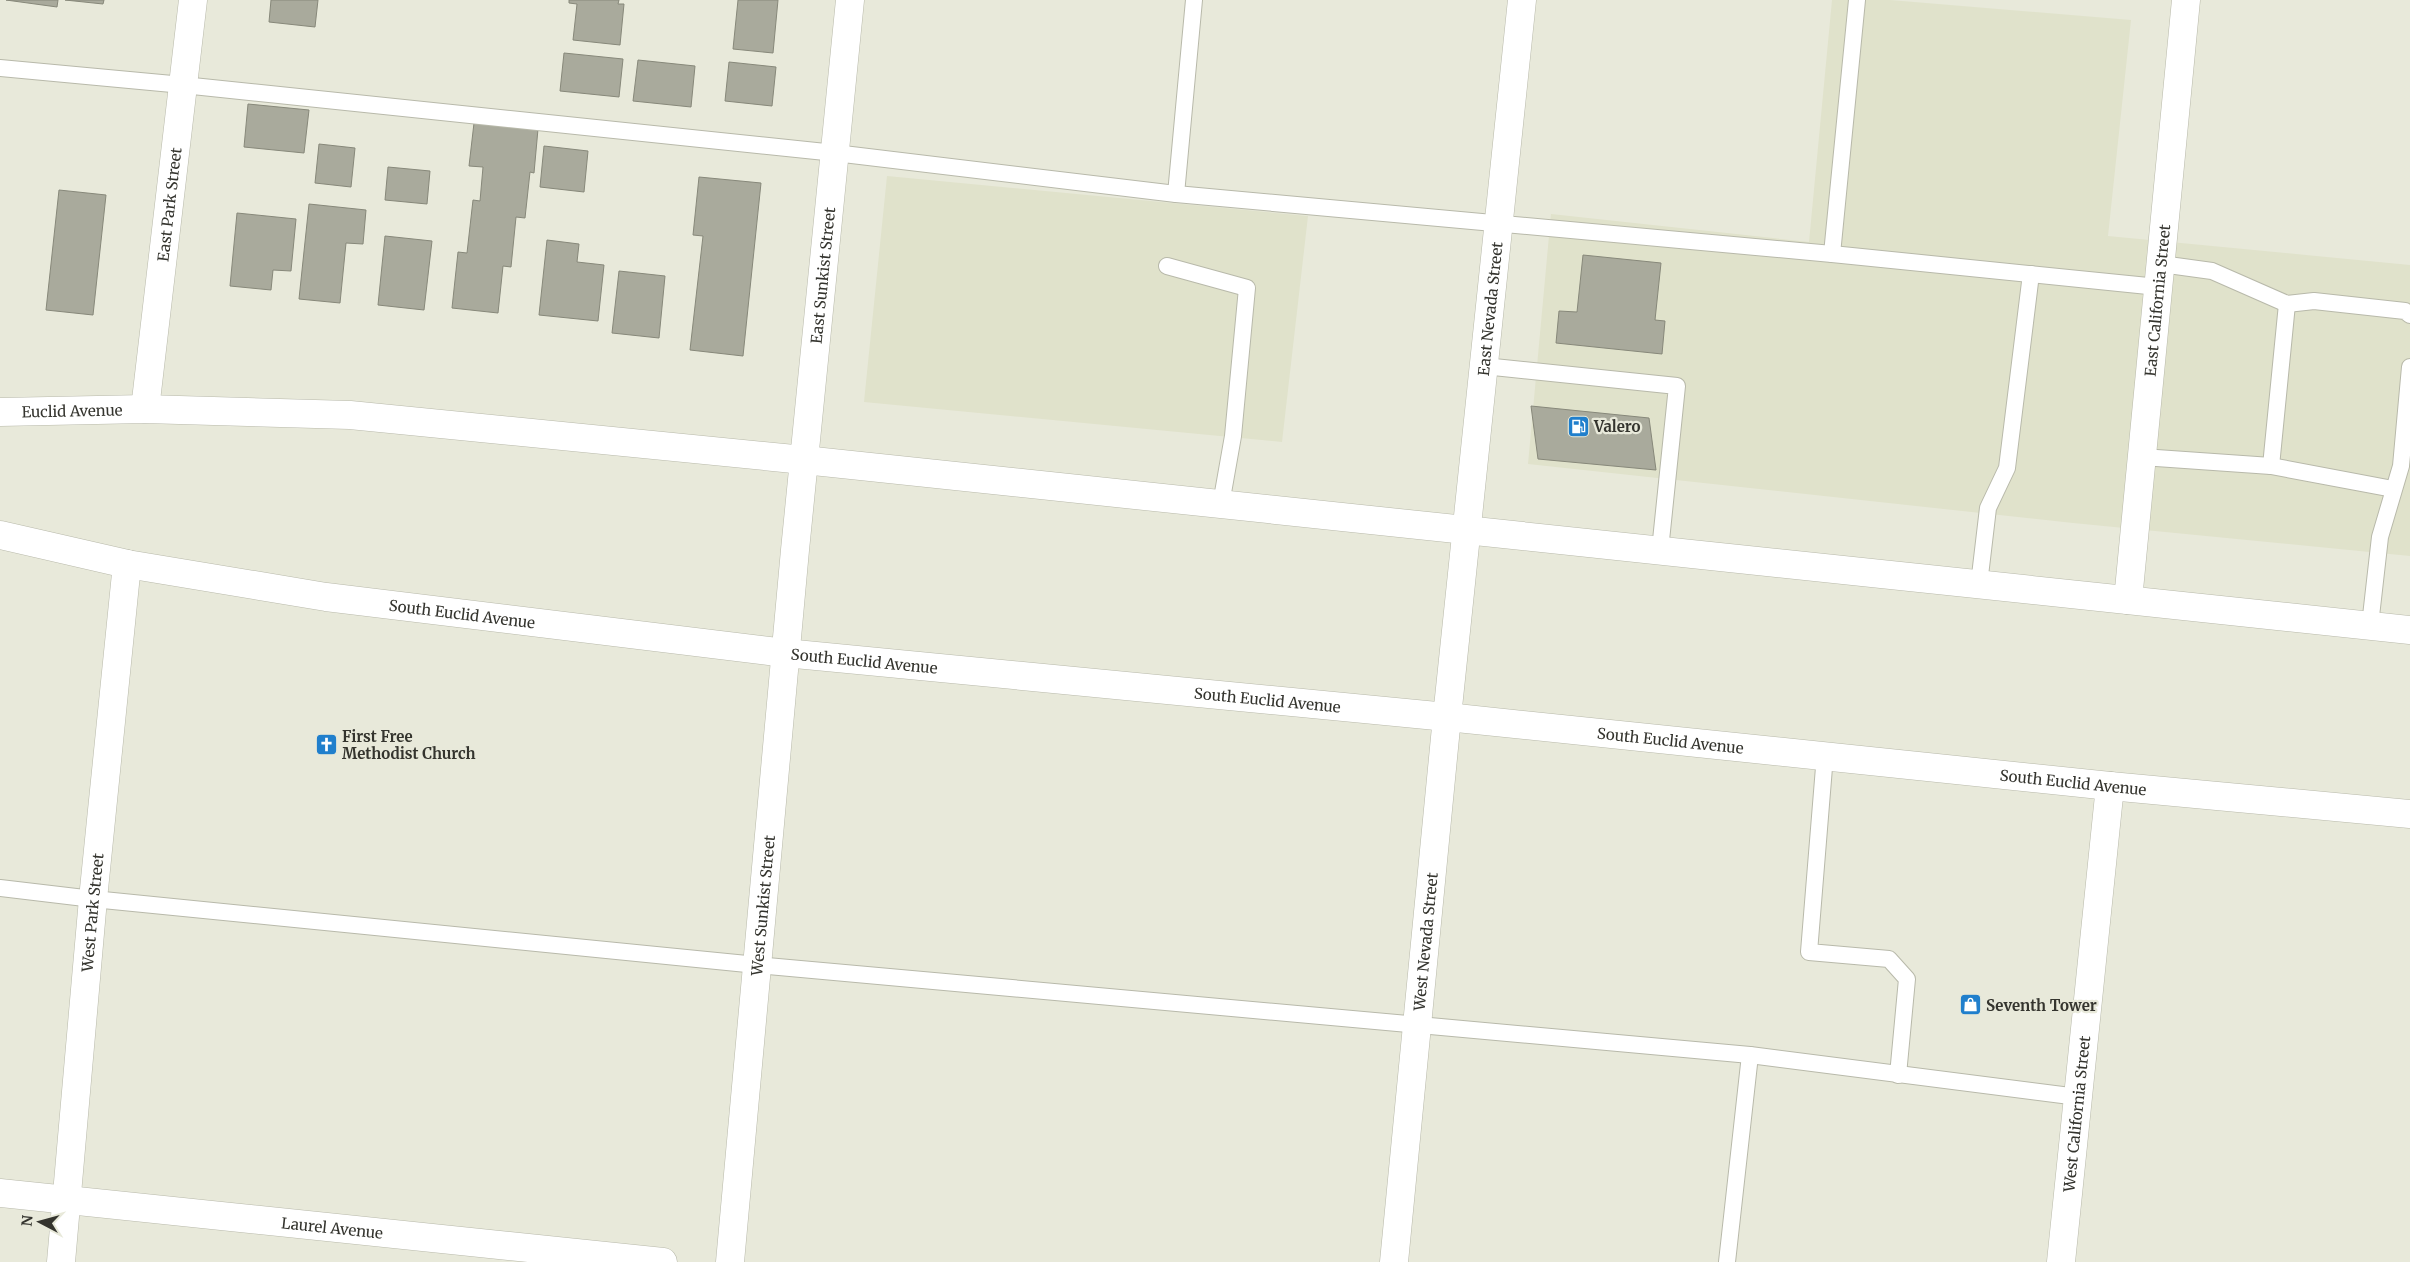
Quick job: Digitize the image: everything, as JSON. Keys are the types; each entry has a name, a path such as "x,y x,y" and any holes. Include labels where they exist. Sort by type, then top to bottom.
{"street":[{"name":"East Park Street","path":"145,409 193,0"},
{"name":"East Sunkist Street","path":"795,550 850,0"},
{"name":"East Nevada Street","path":"1457,619 1522,0"},
{"name":"East California Street","path":"2128,600 2186,0"},
{"name":"Euclid Avenue","path":"0,412 145,409"},
{"path":"145,409 350,415 804,460 2410,630"},
{"path":"0,535 127,564"},
{"name":"West Sunkist Street","path":"730,1262 795,550"},
{"name":"South Euclid Avenue","path":"127,564 326,598 786,653 1447,717 2110,786 2410,814"},
{"name":"West Park Street","path":"61,1262 93,899 127,564"},
{"name":"West Nevada Street","path":"1394,1262 1457,619"},
{"name":"West California Street","path":"2061,1262 2110,786"},
{"name":"Laurel Avenue","path":"0,1192 663,1262"}],"lane":[{"path":"1176,194 1194,0"},
{"path":"1832,254 1857,0"},
{"path":"0,68 183,85 835,153 1176,194 2030,274 2160,276 2212,270 2287,304 2314,301 2405,310 2410,315"},
{"path":"1167,266 1247,288 1233,436 1221,504"},
{"path":"1979,584 1988,508 2007,468 2030,274"},
{"path":"2272,466 2287,304"},
{"path":"1484,366 1677,386 1660,550"},
{"path":"2370,626 2380,537 2401,466 2410,367"},
{"path":"2142,457 2272,466 2393,489"},
{"path":"1825,756 1809,952 1889,959 1907,979 1898,1075"},
{"path":"0,888 93,899 757,965 1750,1055 2078,1097"},
{"path":"1727,1262 1750,1055"}],"shaded area":[{"path":"1832,0 1890,0 2131,20 2108,236 2410,265 2410,556 2073,523 1528,464 1551,214 1809,242"},
{"path":"887,176 1308,216 1282,442 864,402"}],"building":[{"path":"6,0 58,0 57,7"},
{"path":"65,0 104,0 103,4"},
{"path":"271,0 318,0 315,27 269,22"},
{"path":"569,0 619,0 618,4 624,4 620,45 573,40 577,4 569,3"},
{"path":"738,0 778,0 773,53 733,49"},
{"path":"564,53 623,59 619,97 560,91"},
{"path":"638,60 695,66 691,107 633,101"},
{"path":"729,62 776,67 772,106 725,101"},
{"path":"248,104 309,110 304,153 244,147"},
{"path":"474,123 538,129 534,173 530,172 525,218 516,217 511,267 503,266 498,313 452,308 458,252 467,253 473,200 480,201 483,167 469,166"},
{"path":"319,144 355,148 351,187 315,183"},
{"path":"544,146 588,151 584,192 540,187"},
{"path":"388,167 430,171 427,204 385,200"},
{"path":"699,177 761,183 743,356 690,350 703,236 693,235"},
{"path":"59,190 106,195 93,315 46,310"},
{"path":"309,204 366,210 363,244 346,243 340,303 299,299"},
{"path":"237,213 296,219 291,271 273,270 271,290 230,286"},
{"path":"385,236 432,241 424,310 378,305"},
{"path":"547,240 579,244 577,262 604,265 598,321 539,315"},
{"path":"1583,255 1661,263 1655,320 1665,321 1662,354 1556,343 1559,311 1577,312"},
{"path":"619,271 665,276 659,338 612,333"},
{"path":"1531,406 1649,418 1656,470 1538,459"}],"place":[{"name":"Valero","path":"1578,426"},
{"name":"First Free Methodist Church","path":"326,745"},
{"name":"Seventh Tower","path":"1970,1005"}]}
